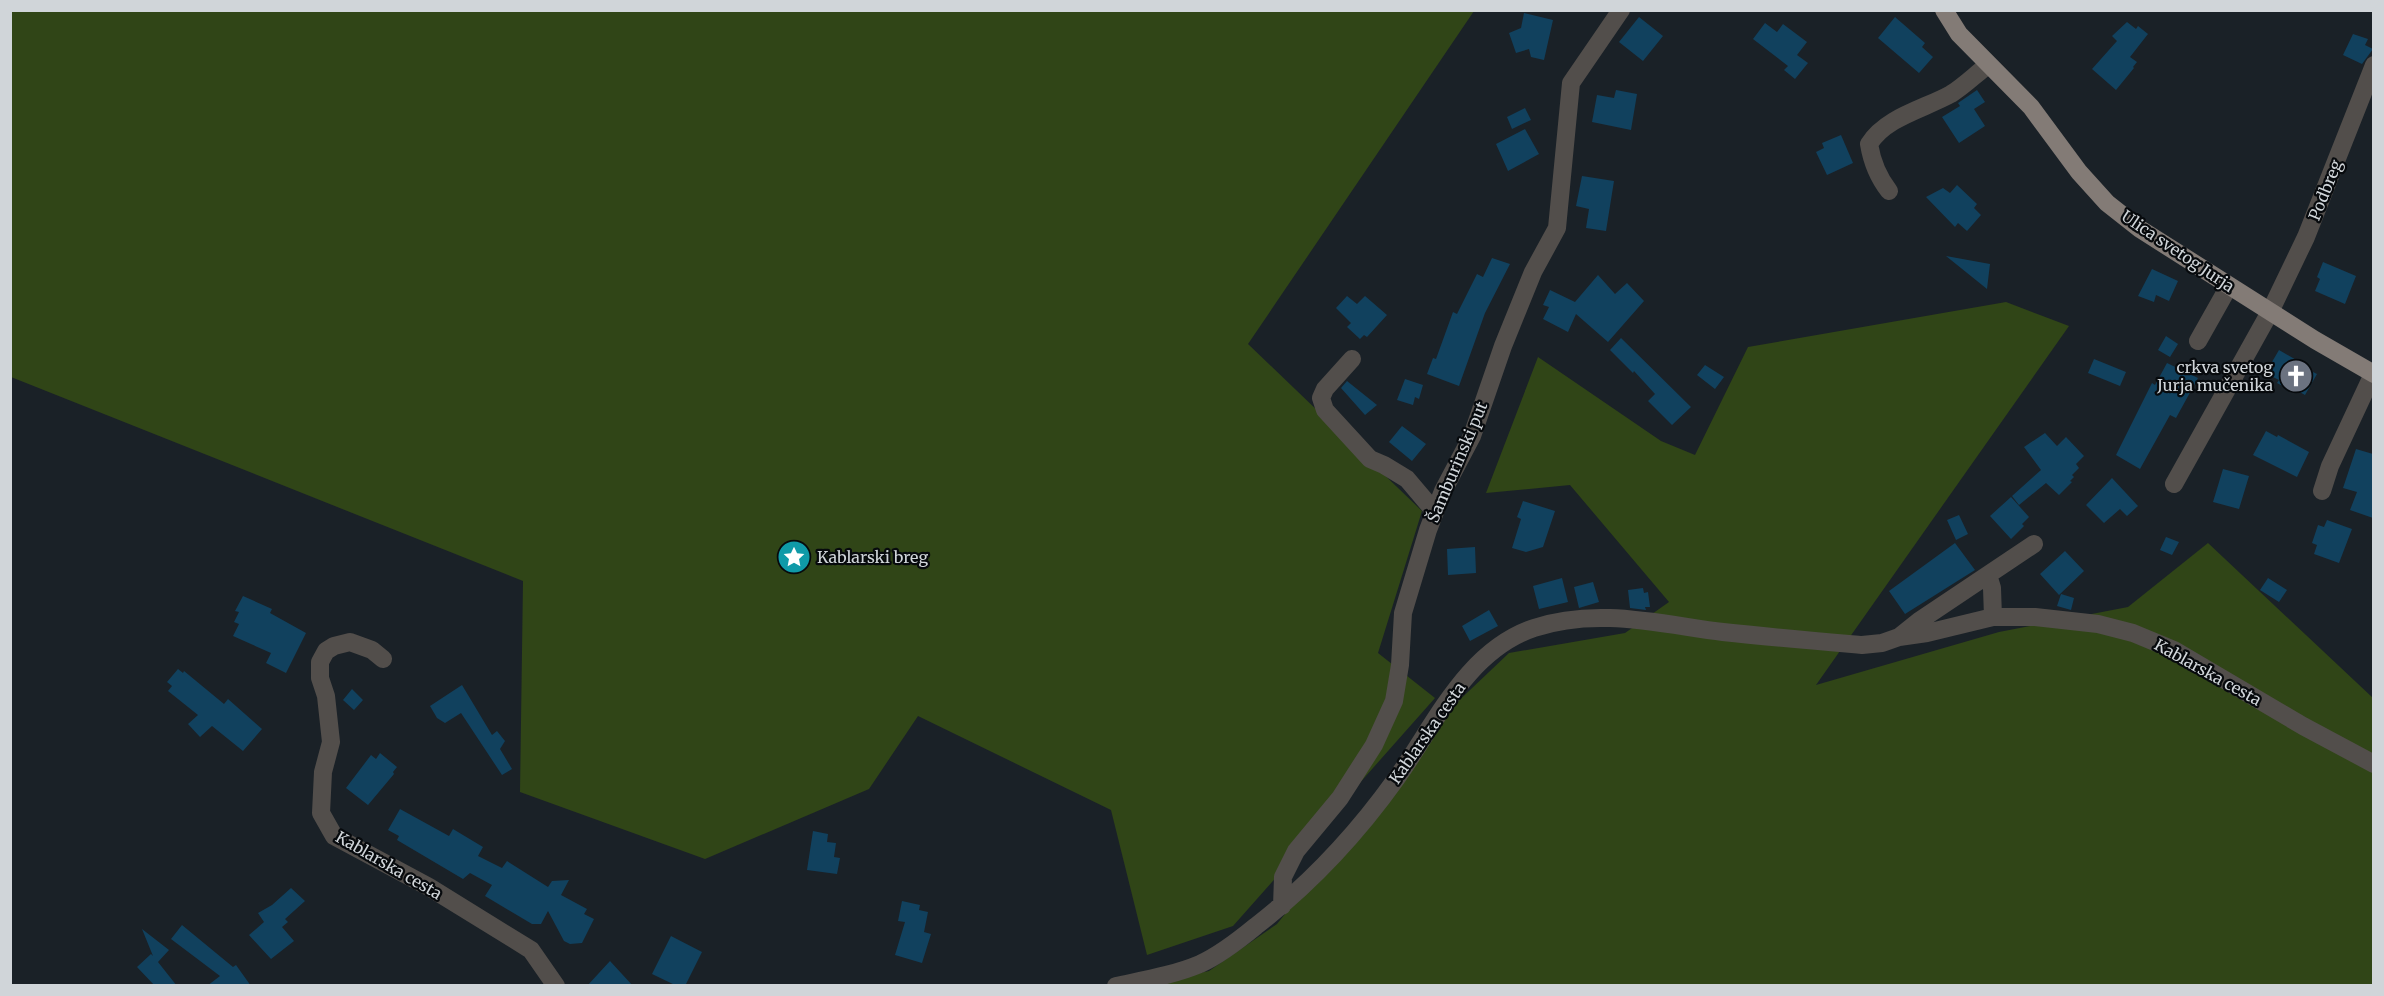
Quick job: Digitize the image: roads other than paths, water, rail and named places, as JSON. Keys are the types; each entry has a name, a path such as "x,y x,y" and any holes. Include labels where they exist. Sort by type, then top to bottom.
{"main road":[{"name":"Ulica svetog Jurja","path":"1944,10 1959,34 2031,107 2079,172 2107,203 2140,229 2373,374"}],"street":[{"name":"Šamburinski put","path":"1282,906 1283,877 1296,851 1340,798 1374,745 1394,701 1400,665 1402,614 1435,512 1443,491 1472,436 1503,346 1533,272 1557,228 1571,83 1621,10"},
{"path":"1889,191 1880,180 1871,156 1869,144 1876,134 1913,111 1952,93 1988,65"},
{"name":"Podbreg","path":"2175,484 2270,312 2310,226 2368,88 2373,66"},
{"path":"2198,340 2229,286"},
{"path":"1352,359 1325,389 1321,398 1325,410 1370,459 1407,479 1435,512"},
{"path":"2322,491 2330,466 2373,374"},
{"name":"Kablarska cesta","path":"1899,637 1919,621 2034,544"},
{"path":"1988,575 1992,588 1993,617"},
{"name":"Kablarska cesta","path":"1116,986 1159,977 1200,964 1232,945 1282,906 1331,860 1353,833 1396,779 1442,708 1472,670 1496,648 1533,628 1565,621 1600,618 1645,620 1722,632 1863,645 1882,643 1899,637 1927,633 1993,617 2035,617 2098,624 2133,633 2174,650 2373,764"},
{"name":"Kablarska cesta","path":"382,659 372,650 350,642 334,646 326,651 320,662 320,678 327,696 331,742 323,772 321,813 334,837 429,887 531,950 556,986"}],"place":[{"name":"crkva svetog Jurja mučenika","path":"2296,376"},
{"name":"Kablarski breg","path":"794,557"}]}
